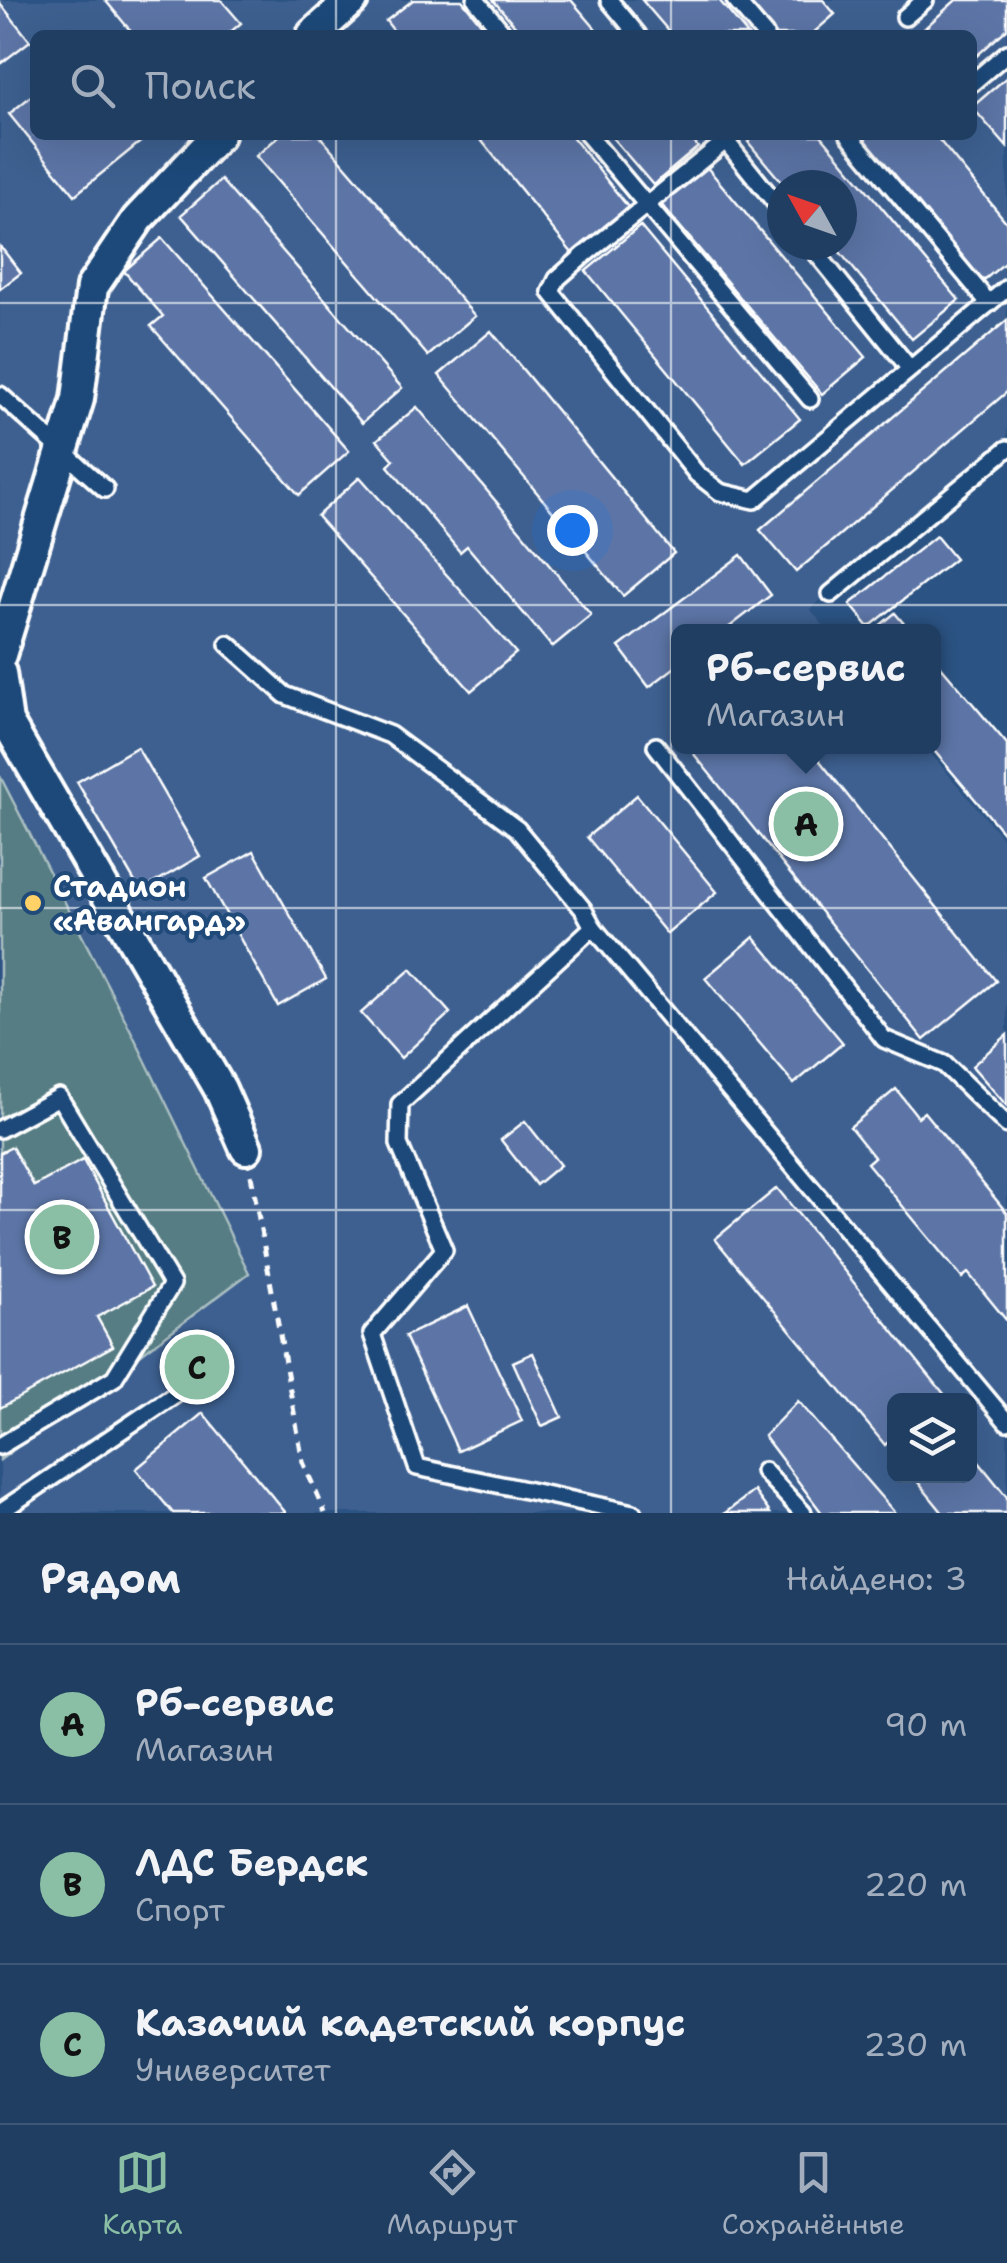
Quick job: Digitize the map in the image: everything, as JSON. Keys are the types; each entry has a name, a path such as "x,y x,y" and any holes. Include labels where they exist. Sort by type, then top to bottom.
{"street":[{"path":"319,30 352,0"},
{"path":"0,655 78,399 92,287 138,219 213,140"},
{"path":"0,673 6,722 220,1089 246,1148"}],"lane":[{"path":"476,0 502,30"},
{"path":"608,0 634,30"},
{"path":"735,0 761,30"},
{"path":"905,16 925,0"},
{"path":"977,79 1007,53"},
{"path":"592,140 810,399"},
{"path":"723,140 557,279 550,292 697,474 720,492 754,500 1007,288"},
{"path":"729,140 767,191"},
{"path":"853,140 989,303"},
{"path":"822,260 910,369"},
{"path":"0,395 104,489"},
{"path":"831,594 1007,449"},
{"path":"228,644 285,695 390,735 517,828 583,909 593,927 1007,1422"},
{"path":"656,746 884,1040 944,1064 1007,1126"},
{"path":"593,927 400,1104 399,1144 444,1250 372,1334 417,1466 632,1513"},
{"path":"0,1129 59,1097 172,1284 114,1378 0,1446"},
{"path":"0,1512 210,1371"},
{"path":"764,1471 802,1513"}],"path":[{"path":"246,1148 302,1462 325,1513"}],"shaded area":[{"path":"0,0 1007,0 1007,441 810,609 822,624 671,624 671,754 931,754 1007,843 1007,1513 0,1513 0,1460 249,1273 0,776"}],"green space":[{"path":"0,776 249,1273 0,1460"}],"building":[{"path":"105,0 221,0 241,23 233,30 130,30"},
{"path":"413,0 462,0 486,30 393,30 386,21"},
{"path":"493,0 571,0 597,30 519,30"},
{"path":"642,0 719,0 744,30 668,30"},
{"path":"734,0 823,0 835,14 817,30 760,30"},
{"path":"956,0 1007,0 1007,29 977,56 977,30 923,30"},
{"path":"0,3 30,41 0,64"},
{"path":"1007,77 1007,147 977,113 977,103"},
{"path":"30,97 30,140 9,114"},
{"path":"30,140 143,140 75,195"},
{"path":"274,140 323,140 475,316 428,356 256,156"},
{"path":"481,140 575,140 628,207 572,253"},
{"path":"614,140 692,140 698,147 653,185"},
{"path":"750,140 825,140 850,170 771,170 748,142"},
{"path":"859,140 939,140 1007,223 1007,261 978,285"},
{"path":"705,165 767,239 767,260 785,260 866,357 822,394 660,203"},
{"path":"857,178 959,300 912,339 846,260 857,260"},
{"path":"221,180 402,388 362,423 181,215"},
{"path":"640,226 800,419 745,464 586,271"},
{"path":"162,238 349,451 299,495 151,326 163,316 124,271"},
{"path":"0,246 21,273 0,289"},
{"path":"1007,320 1007,392 796,572 760,530"},
{"path":"491,331 674,553 623,596 439,375"},
{"path":"417,407 591,615 552,647 467,546 460,552 388,466 394,460 377,440"},
{"path":"360,477 516,653 471,691 317,516"},
{"path":"936,536 955,559 873,624 867,624 850,604"},
{"path":"741,555 771,595 733,624 671,624 671,670 649,687 619,647"},
{"path":"895,613 904,624 882,624"},
{"path":"941,666 1007,744 1007,837 937,754 941,754"},
{"path":"137,747 200,856 140,891 77,782"},
{"path":"694,754 814,754 996,981 924,1040"},
{"path":"637,795 717,892 667,934 587,837"},
{"path":"254,851 326,979 278,1006 206,878"},
{"path":"754,937 843,1043 794,1084 705,978"},
{"path":"411,969 450,1013 401,1058 361,1013"},
{"path":"1007,1035 1007,1106 972,1066"},
{"path":"896,1089 918,1117 924,1112 1007,1213 1007,1321 968,1273 962,1278 867,1163 874,1157 850,1127"},
{"path":"525,1121 560,1165 536,1185 501,1140"},
{"path":"12,1147 34,1186 83,1160 152,1287 97,1317 113,1346 0,1408 0,1153"},
{"path":"777,1188 943,1393 887,1393 885,1445 715,1239"},
{"path":"468,1306 522,1421 458,1451 405,1336"},
{"path":"533,1353 562,1417 542,1426 513,1362"},
{"path":"798,1401 895,1513 822,1513 764,1436"},
{"path":"203,1413 286,1513 173,1513 136,1469"},
{"path":"977,1460 1007,1497 1007,1513 943,1513 919,1483 977,1483"},
{"path":"754,1491 770,1513 725,1513"}],"place":[{"name":"Рб-сервис","path":"806,824"},
{"name":"Стадион «Авангард»","path":"33,903"},
{"name":"ЛДС Бердск","path":"62,1237"},
{"name":"Казачий кадетский корпус","path":"197,1367"}]}
